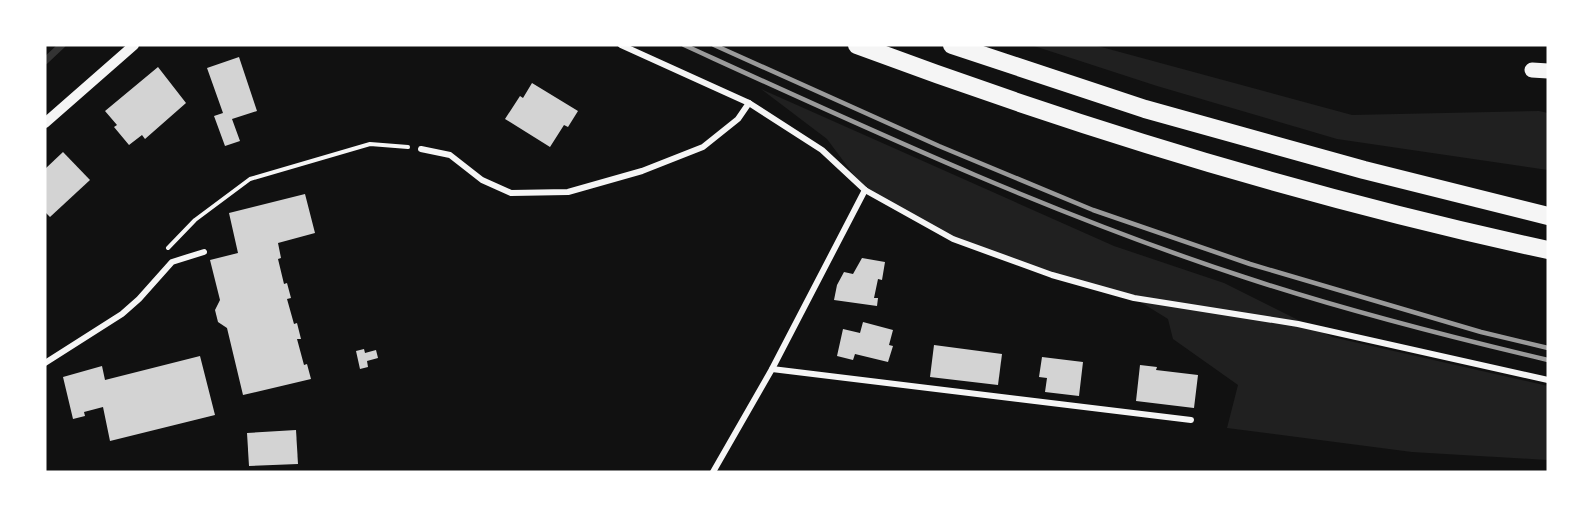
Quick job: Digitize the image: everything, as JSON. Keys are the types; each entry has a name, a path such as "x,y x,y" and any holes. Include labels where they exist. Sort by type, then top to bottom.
{"highway":[{"path":"857,45 1024,105 1301,191 1548,250"},
{"path":"952,45 1145,109 1364,170 1548,216"}],"main road":[{"path":"1532,70 1548,71"}],"street":[{"path":"45,123 134,45"},
{"path":"621,45 749,103 822,150 864,190 953,239 1052,275 1134,298 1298,324 1548,380"},
{"path":"421,149 450,155 482,180 512,193 568,192 642,171 704,147 738,119 749,103"},
{"path":"714,472 772,369 864,190"},
{"path":"45,363 122,314 139,299 172,262 204,252"},
{"path":"772,369 1191,420"}],"path":[{"path":"166,250 195,220 250,179 370,144 421,149"}],"shaded area":[{"path":"1031,45 1094,45 1352,115 1539,111 1548,113 1548,170 1337,139 1157,86"},
{"path":"761,89 1114,246 1224,283 1332,337 1548,386 1548,460 1412,452 1227,428 1238,385 1173,339 1168,319 1134,298 1052,275 953,239 865,190 827,139"}],"building":[{"path":"239,57 257,111 232,119 240,141 225,146 214,116 223,113 207,68"},
{"path":"158,67 186,103 145,139 142,135 129,145 114,127 117,125 105,111"},
{"path":"532,83 578,111 568,127 564,125 550,147 505,119 520,96 523,98"},
{"path":"63,152 90,180 50,217 45,212 45,169"},
{"path":"305,194 315,233 278,243 281,258 278,259 284,284 287,283 291,298 287,299 294,324 297,323 301,339 297,339 304,365 307,364 311,379 243,395 227,328 218,322 215,310 220,300 210,260 238,253 229,213"},
{"path":"862,258 885,262 882,280 878,279 874,298 878,298 877,306 834,300 837,285 844,272 853,274"},
{"path":"863,322 893,330 889,345 893,346 888,362 855,354 853,360 837,356 843,329 860,333"},
{"path":"934,345 1002,354 998,385 930,377"},
{"path":"364,349 365,353 376,350 378,358 367,361 368,367 360,369 356,351"},
{"path":"200,356 215,415 110,441 103,407 84,412 85,416 73,419 63,377 102,366 105,380"},
{"path":"1042,357 1083,362 1079,396 1045,392 1047,378 1039,377"},
{"path":"1140,365 1157,367 1156,370 1198,375 1194,408 1136,401"},
{"path":"296,430 298,464 249,466 247,433"}],"waterway":[{"path":"45,61 62,45"}],"railway":[{"path":"684,45 961,169 1172,252 1244,277 1357,311 1548,360"},
{"path":"714,45 939,146 1093,210 1250,264 1481,332 1548,348"}]}
